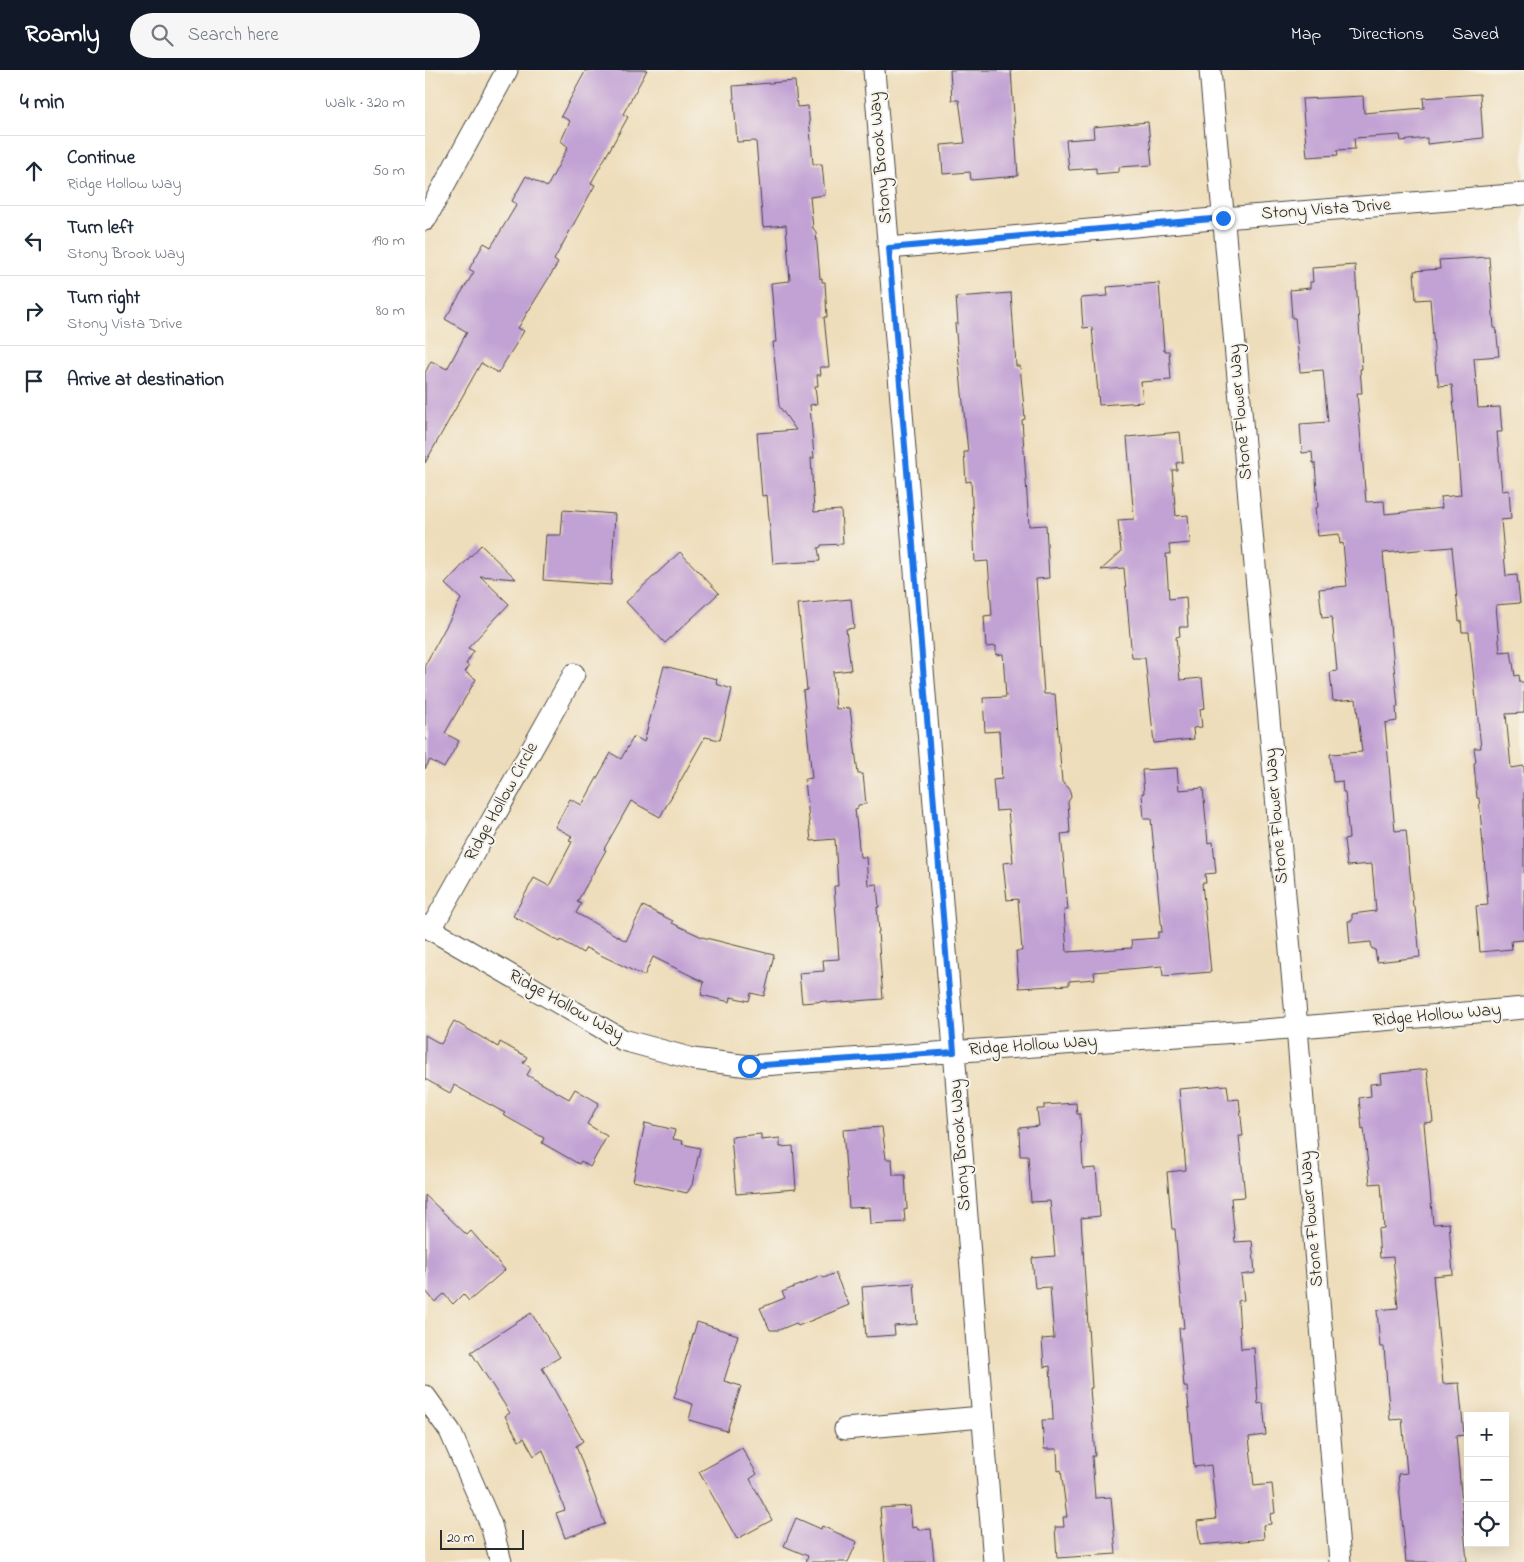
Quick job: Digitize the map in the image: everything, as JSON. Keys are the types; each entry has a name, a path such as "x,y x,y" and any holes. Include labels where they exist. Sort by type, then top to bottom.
{"street":[{"path":"425,220 507,70"},
{"name":"Stony Brook Way","path":"874,70 994,1562"},
{"name":"Stone Flower Way","path":"1210,70 1297,1027 1340,1562"},
{"name":"Stony Vista Drive","path":"889,248 1223,218 1524,194"},
{"name":"Ridge Hollow Circle","path":"428,928 574,674"},
{"name":"Ridge Hollow Way","path":"428,928 623,1040 693,1058 749,1066 1297,1027 1524,1008"},
{"path":"425,1396 450,1431 491,1525 501,1562"},
{"path":"845,1429 982,1417"}],"building":[{"path":"586,70 647,70 623,114 628,117 591,183 595,185 554,260 558,263 518,328 524,331 498,373 481,363 425,463 425,373 431,361 447,369 467,332 445,319 474,272 469,269 484,243 491,247 517,204 512,201 526,176 547,187 568,147 561,141 570,121 561,116"},
{"path":"950,70 1011,70 1018,176 971,180 970,172 943,174 941,145 965,143 959,100 952,100"},
{"path":"795,81 797,107 808,106 813,164 822,164 825,195 810,197 813,228 816,232 820,279 822,278 822,282 825,282 827,317 824,317 829,367 820,367 821,375 817,375 818,386 815,386 817,404 810,405 814,458 811,458 814,512 841,510 843,544 821,545 818,548 820,561 773,564 767,495 762,496 757,433 796,430 779,406 773,342 776,342 771,283 790,281 786,225 763,227 756,141 737,142 733,86"},
{"path":"1480,94 1483,138 1427,144 1427,138 1401,141 1400,135 1354,138 1355,149 1337,150 1338,155 1307,157 1302,99 1363,96 1364,113 1424,108 1423,98"},
{"path":"1148,122 1152,165 1119,167 1119,172 1096,174 1096,168 1069,170 1066,140 1094,138 1093,127"},
{"path":"1489,257 1494,328 1496,328 1499,356 1474,358 1478,408 1500,407 1502,432 1497,432 1502,491 1509,490 1511,519 1501,520 1506,576 1517,575 1520,603 1496,605 1500,652 1511,651 1515,676 1519,675 1520,682 1524,682 1524,713 1506,714 1511,768 1524,766 1524,940 1511,941 1512,949 1480,952 1476,906 1488,905 1479,798 1477,798 1474,763 1476,762 1474,748 1481,748 1469,632 1462,632 1461,620 1459,621 1452,547 1383,553 1398,707 1396,707 1397,721 1385,723 1395,831 1406,830 1420,957 1377,962 1375,949 1372,949 1371,942 1350,944 1348,921 1352,921 1352,914 1376,911 1372,864 1347,866 1344,839 1349,838 1345,792 1343,792 1342,781 1333,782 1330,754 1362,752 1356,699 1333,701 1330,672 1337,671 1332,617 1322,618 1319,589 1347,586 1343,543 1340,544 1339,534 1318,536 1315,508 1318,507 1315,463 1313,463 1312,452 1302,453 1300,424 1328,422 1323,370 1300,372 1295,318 1292,318 1290,290 1310,288 1310,282 1313,282 1312,268 1355,265 1362,369 1360,369 1362,393 1357,393 1366,502 1384,501 1385,514 1442,508 1441,497 1461,495 1452,385 1439,386 1436,374 1430,299 1416,300 1414,271 1440,269 1439,260"},
{"path":"1159,283 1164,351 1169,351 1171,380 1141,382 1143,402 1099,405 1092,327 1083,328 1081,298 1108,296 1107,287"},
{"path":"1011,293 1016,366 1020,366 1025,419 1022,420 1029,526 1046,525 1049,578 1036,579 1044,694 1055,694 1062,782 1069,788 1071,797 1068,802 1070,833 1061,834 1068,910 1064,910 1067,952 1132,948 1131,940 1158,938 1158,932 1162,932 1151,819 1144,819 1142,770 1177,768 1179,790 1203,788 1208,843 1213,842 1216,873 1205,874 1206,883 1202,883 1211,972 1163,976 1162,966 1094,972 1095,979 1069,981 1069,985 1019,988 1016,951 1022,951 1018,899 1007,900 1003,863 1013,862 1008,810 996,811 993,780 1002,779 999,731 985,732 983,698 1006,697 1003,654 996,655 996,646 986,647 984,616 992,615 988,561 975,562 971,481 966,482 964,452 968,452 955,324 958,324 956,297"},
{"path":"1180,432 1183,462 1176,463 1177,470 1172,470 1176,516 1188,515 1190,543 1169,545 1170,554 1166,554 1169,599 1186,597 1188,627 1179,627 1180,636 1176,637 1180,680 1202,678 1205,708 1200,709 1202,727 1193,728 1194,739 1154,743 1145,658 1132,658 1124,568 1101,570 1121,552 1118,520 1134,519 1127,437"},
{"path":"563,510 615,514 611,585 543,580 546,535 561,535"},
{"path":"481,545 516,579 480,576 509,604 468,648 474,651 466,664 469,666 465,672 476,679 445,733 459,741 444,768 430,760 425,769 425,665 461,599 445,584"},
{"path":"680,552 719,593 665,643 626,602"},
{"path":"851,599 854,628 846,629 851,670 833,672 836,709 850,708 858,774 863,774 866,804 858,805 858,808 855,809 860,857 866,857 868,885 877,884 879,907 877,907 878,932 883,999 802,1003 799,973 824,971 823,960 839,959 834,886 838,886 835,839 811,841 805,779 812,778 803,691 807,690 798,604"},
{"path":"664,666 717,679 716,684 732,689 720,740 705,737 660,817 631,801 577,902 581,904 576,913 626,941 643,906 673,921 672,923 702,937 774,955 764,996 751,993 749,1001 731,997 730,1002 701,995 704,982 653,957 644,976 586,948 583,953 513,916 534,878 549,886 572,842 569,841 572,836 555,827 570,799 582,805 611,753 621,759 634,736 644,742"},
{"path":"454,1021 498,1047 500,1042 527,1057 523,1063 531,1068 527,1075 569,1099 575,1089 599,1103 587,1124 607,1136 590,1167 581,1161 579,1164 542,1143 544,1138 503,1115 505,1113 454,1085 450,1093 425,1079 425,1035 441,1044"},
{"path":"1427,1069 1433,1122 1424,1123 1433,1224 1449,1223 1453,1274 1433,1276 1443,1384 1459,1383 1464,1435 1456,1436 1464,1547 1466,1547 1467,1562 1406,1562 1398,1474 1407,1473 1402,1419 1390,1420 1384,1347 1380,1347 1377,1310 1398,1308 1393,1257 1380,1258 1378,1229 1384,1228 1381,1183 1370,1184 1359,1098 1371,1096 1370,1084 1381,1083 1380,1074"},
{"path":"1227,1085 1229,1100 1239,1099 1243,1136 1239,1136 1245,1197 1231,1198 1235,1242 1252,1241 1255,1273 1241,1275 1244,1300 1238,1301 1241,1349 1254,1348 1258,1404 1263,1403 1266,1435 1249,1437 1254,1486 1272,1484 1275,1513 1270,1514 1271,1524 1263,1525 1264,1539 1200,1545 1197,1521 1216,1519 1211,1465 1194,1467 1187,1387 1184,1387 1179,1328 1184,1328 1175,1229 1172,1229 1167,1172 1186,1170 1179,1089"},
{"path":"1076,1103 1077,1114 1080,1114 1083,1169 1096,1168 1100,1216 1081,1218 1092,1388 1090,1388 1095,1456 1092,1456 1095,1498 1111,1497 1116,1554 1057,1558 1055,1527 1064,1527 1063,1517 1067,1517 1061,1470 1058,1471 1057,1449 1044,1449 1042,1420 1053,1420 1050,1366 1044,1367 1042,1339 1054,1338 1050,1287 1035,1288 1032,1258 1055,1256 1050,1201 1031,1202 1028,1156 1020,1156 1019,1128 1039,1126 1037,1109 1044,1109 1044,1105"},
{"path":"645,1123 675,1130 673,1139 683,1141 682,1144 700,1148 692,1185 687,1193 633,1181"},
{"path":"882,1127 886,1159 892,1159 893,1175 905,1175 907,1209 904,1210 905,1222 870,1224 869,1207 849,1208 843,1130"},
{"path":"761,1134 761,1140 780,1138 780,1147 793,1146 796,1189 736,1194 731,1137"},
{"path":"425,1195 467,1235 471,1231 505,1270 469,1301 463,1294 453,1304 444,1294 435,1302 425,1290"},
{"path":"835,1273 849,1305 798,1326 796,1323 779,1330 770,1330 760,1308 785,1298 782,1292 821,1276 824,1278"},
{"path":"914,1283 917,1324 894,1326 895,1335 866,1337 862,1287"},
{"path":"531,1313 560,1357 542,1368 583,1441 576,1446 605,1524 565,1538 556,1513 565,1510 543,1450 534,1456 524,1438 519,1441 505,1416 510,1413 471,1352"},
{"path":"697,1322 738,1335 724,1381 741,1386 727,1431 689,1420 693,1404 674,1398"},
{"path":"742,1448 757,1474 750,1479 772,1520 737,1539 699,1472"},
{"path":"910,1506 912,1528 917,1527 918,1530 931,1529 934,1562 885,1562 880,1508"},
{"path":"796,1518 821,1529 822,1526 857,1542 848,1562 806,1562 808,1556 784,1546"}],"route":[{"path":"749,1066 954,1052 889,248 1223,218"}]}
